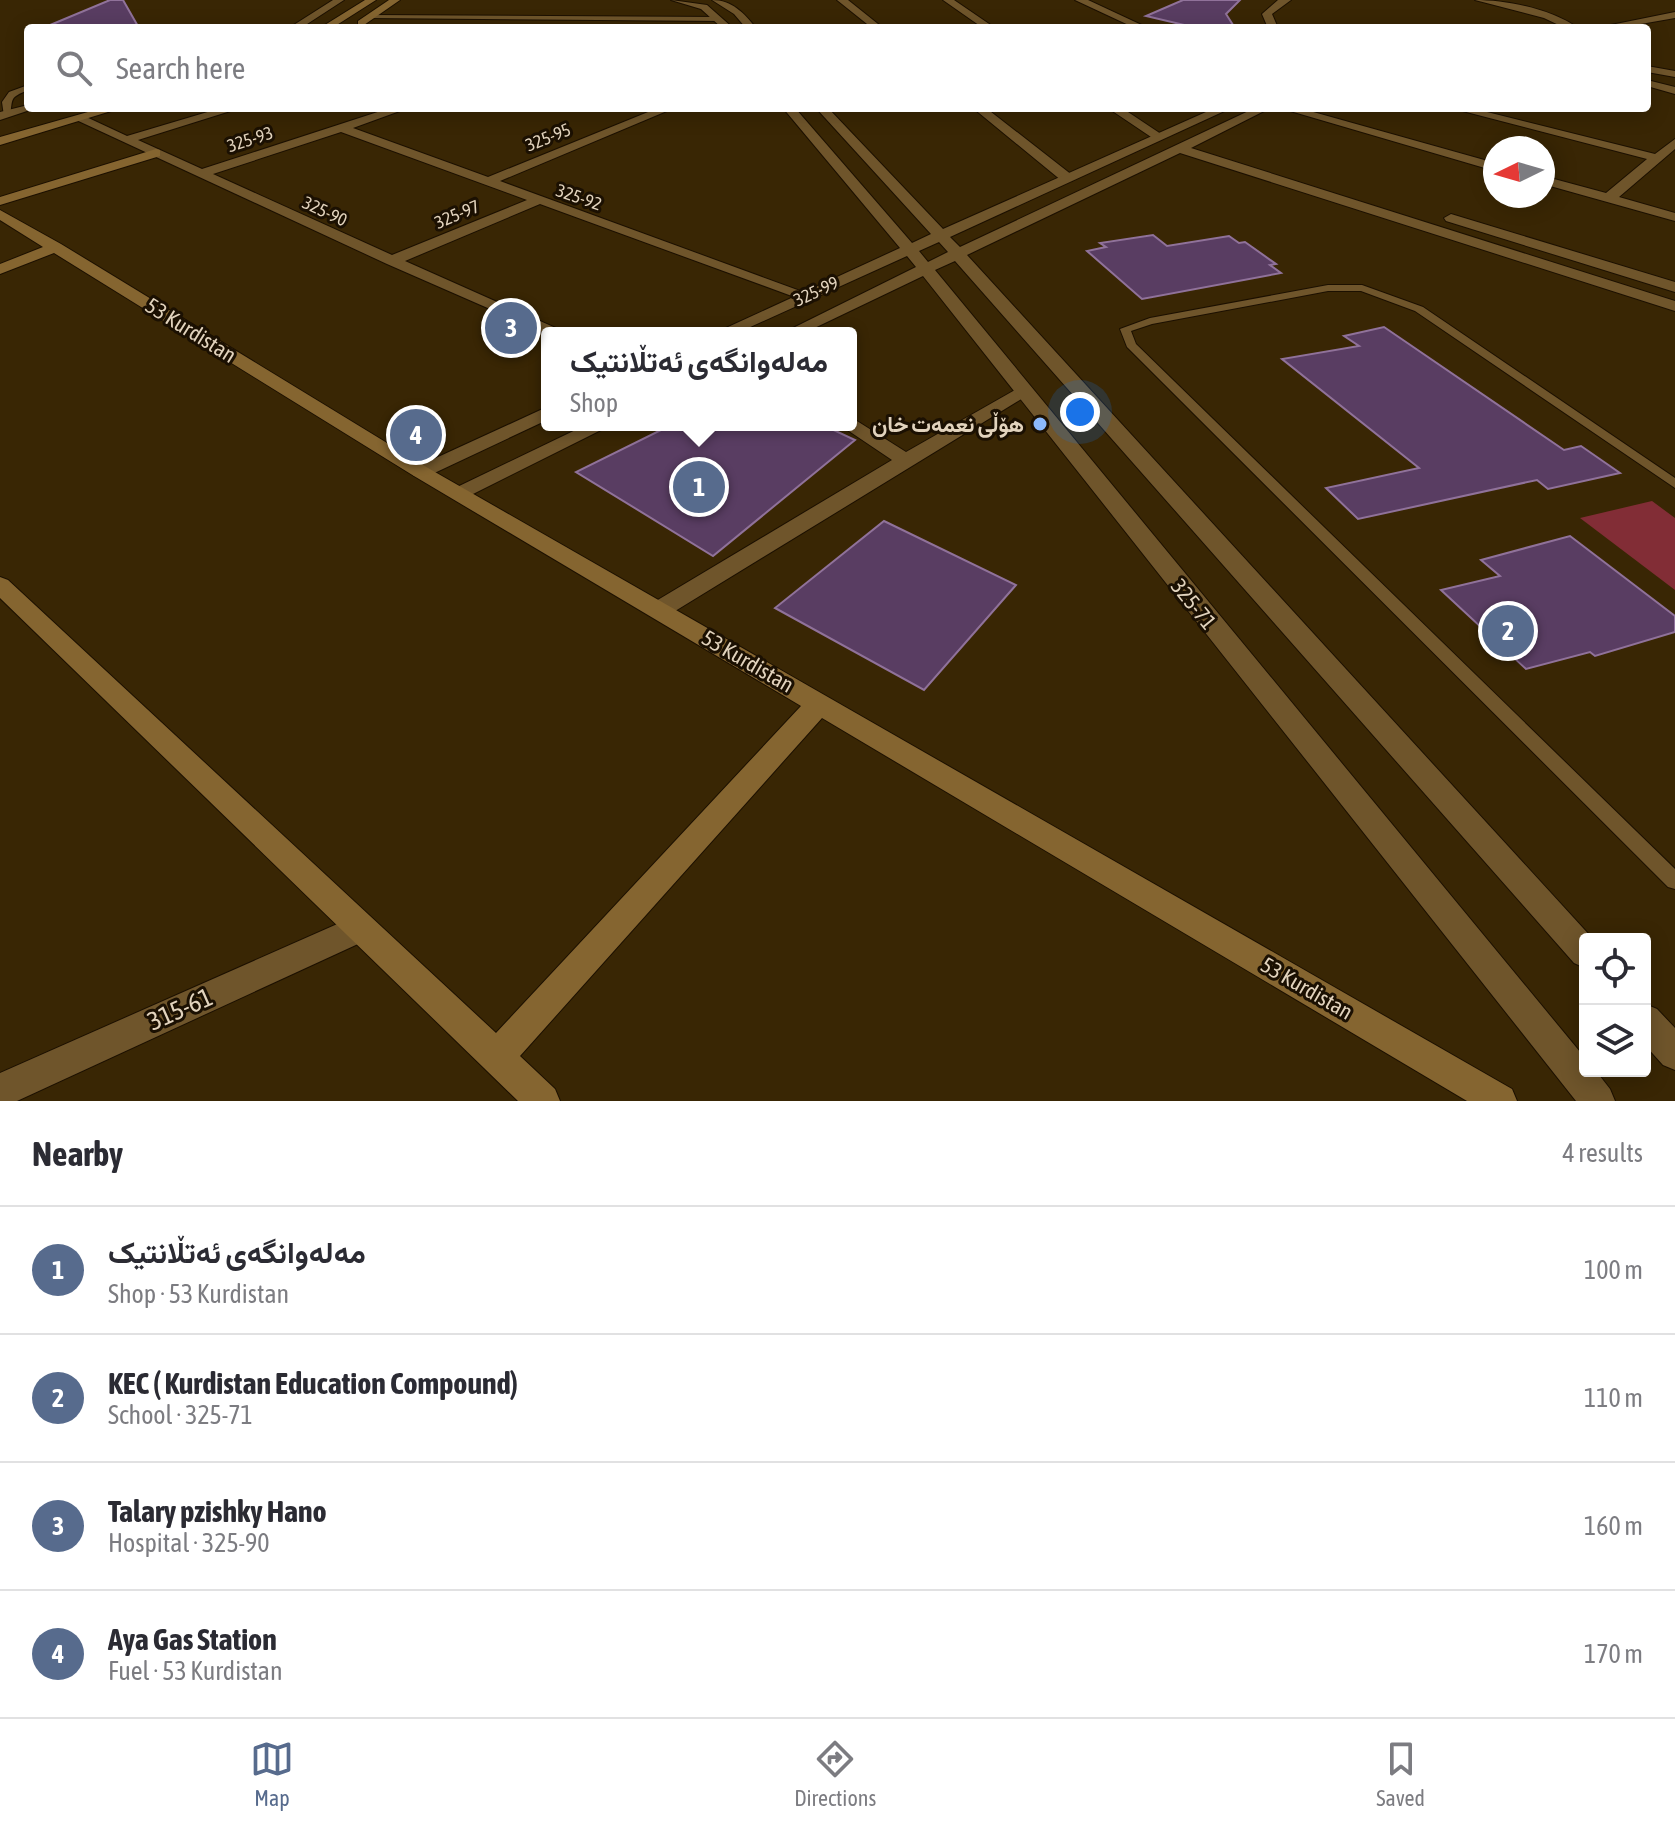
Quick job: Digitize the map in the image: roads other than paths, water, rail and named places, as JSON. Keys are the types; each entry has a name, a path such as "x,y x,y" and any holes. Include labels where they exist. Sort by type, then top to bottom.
{"main road":[{"path":"332,24 371,0"},
{"path":"359,24 395,0"},
{"path":"0,130 79,113"},
{"path":"0,141 79,113"},
{"path":"0,201 156,153"},
{"name":"53 Kurdistan","path":"0,214 421,472 1500,1101"},
{"path":"0,269 56,247"},
{"path":"0,585 543,1101"},
{"path":"497,1057 820,703"}],"street":[{"path":"300,24 339,0 349,0"},
{"path":"313,24 349,0"},
{"path":"676,0 704,7 724,24"},
{"path":"717,0 737,12 748,24"},
{"path":"842,0 873,24"},
{"path":"948,0 984,24"},
{"path":"1080,0 1133,24"},
{"path":"1271,24 1264,11 1286,0"},
{"path":"1480,0 1547,16 1564,24"},
{"path":"1634,24 1675,15"},
{"path":"1651,63 1675,67"},
{"path":"1651,71 1675,74"},
{"path":"1651,72 1675,81"},
{"path":"1651,84 1675,91"},
{"path":"4,115 24,108"},
{"path":"126,140 220,112"},
{"name":"325-93","path":"201,174 390,112"},
{"name":"325-95","path":"486,182 658,112"},
{"name":"325-71","path":"792,112 909,248 1598,1101"},
{"path":"826,112 957,253 1579,946"},
{"path":"984,112 1067,178"},
{"path":"1120,112 1158,136"},
{"name":"325-99","path":"736,327 1215,112"},
{"path":"803,327 1256,112"},
{"path":"1300,112 1483,164"},
{"path":"1473,112 1657,158"},
{"path":"1508,121 1525,112"},
{"name":"325-90","path":"79,113 126,140 545,327"},
{"name":"325-92","path":"341,128 806,296"},
{"path":"1199,139 1335,181"},
{"path":"1609,198 1675,143"},
{"path":"1179,148 1675,306"},
{"path":"1555,183 1675,217"},
{"name":"325-97","path":"392,261 536,201"},
{"path":"1440,214 1675,287"},
{"path":"659,610 1022,391"},
{"path":"421,472 541,416"},
{"path":"857,429 907,461"},
{"path":"460,493 588,431"},
{"path":"483,443 483,455 487,460 513,467"},
{"name":"315-61","path":"0,1091 360,928"},
{"path":"1651,1027 1675,1053"}],"lane":[{"path":"370,17 719,19"},
{"path":"4,115 6,102 12,94 24,89"},
{"path":"1675,484 1419,309 1362,288 1328,288 1150,321 1125,329 1131,345 1675,881"}],"place":[{"name":"Talary pzishky Hano","path":"511,328"},
{"name":"هۆڵی نعمەت خان","path":"1040,424"},
{"name":"Aya Gas Station","path":"416,435"},
{"name":"مەلەوانگەی ئەتڵانتیک","path":"699,487"},
{"name":"KEC ( Kurdistan Education Compound)","path":"1508,631"}]}
